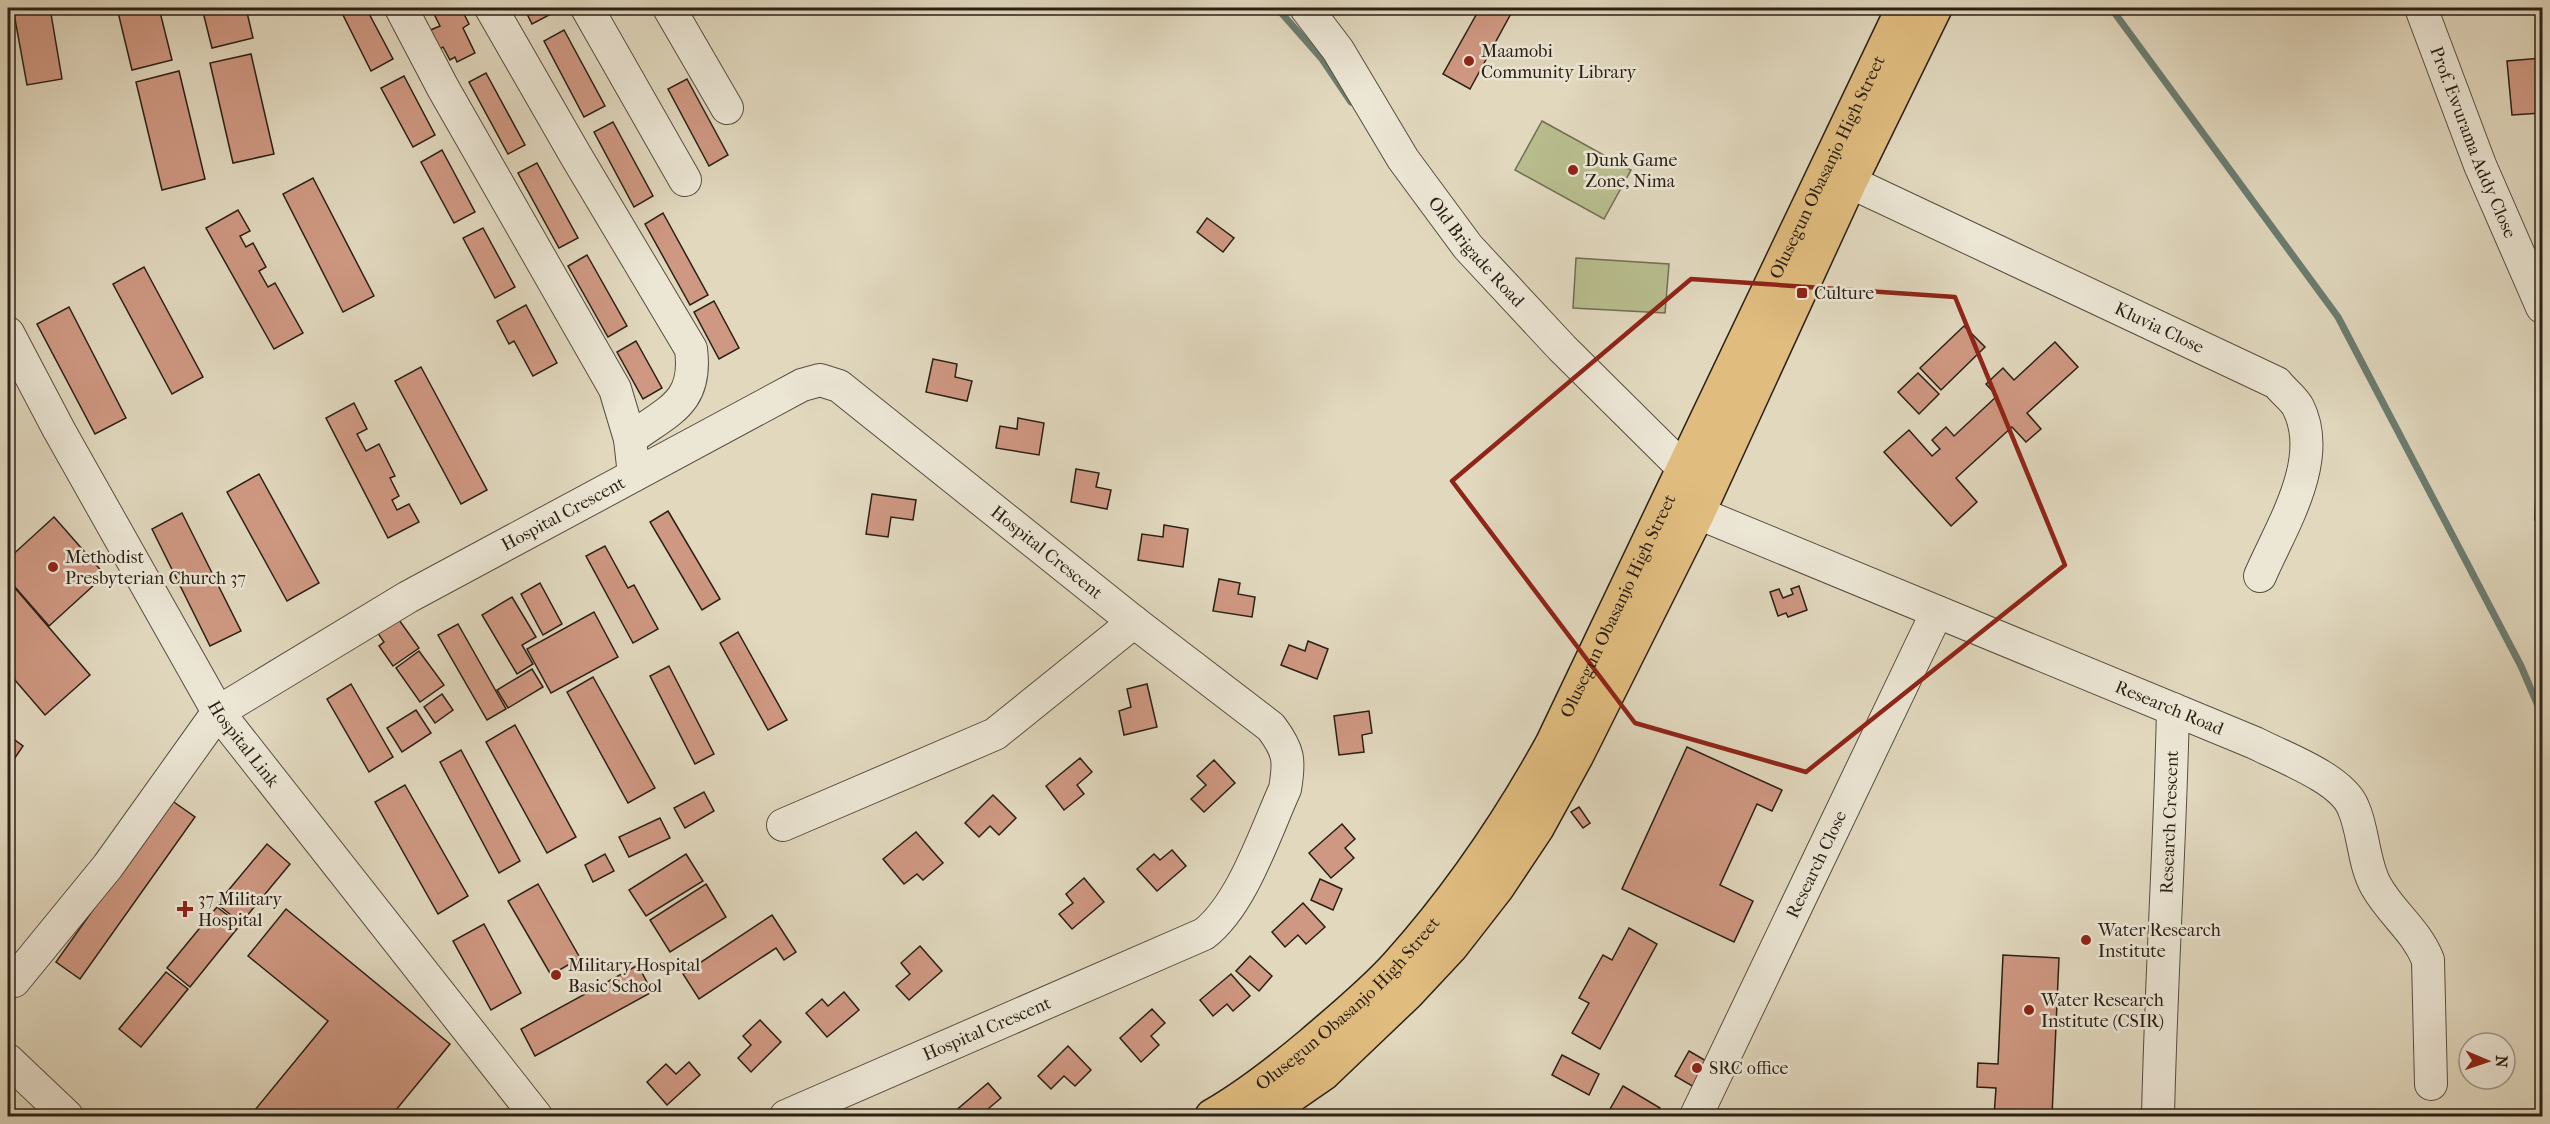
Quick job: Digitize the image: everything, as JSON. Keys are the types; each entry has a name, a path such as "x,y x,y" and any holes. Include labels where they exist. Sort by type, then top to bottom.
{"main road":[{"name":"Olusegun Obasanjo High Street","path":"1212,1116 1235,1104 1298,1054 1353,1008 1398,965 1443,910 1514,814 1552,744 1903,8"},
{"name":"Olusegun Obasanjo High Street","path":"1262,1116 1323,1074 1408,993 1451,947 1497,888 1537,828 1577,755 1698,513 1850,182 1935,8"}],"street":[{"path":"401,8 443,88 615,389 630,439 634,475"},
{"path":"491,8 691,349 694,370 691,385 683,399 630,439"},
{"path":"587,8 685,180"},
{"path":"669,8 727,108"},
{"name":"Old Brigade Road","path":"1306,8 1338,50 1403,159 1468,246 1562,348 1683,468"},
{"name":"Prof. Ewurama Addy Close","path":"2421,8 2480,165 2542,308"},
{"name":"Kluvia Close","path":"1850,182 2277,383 2298,406 2307,437 2306,469 2260,576"},
{"name":"Hospital Link","path":"8,333 58,430 218,712 536,1116"},
{"name":"Hospital Crescent","path":"218,712 408,597 802,385 820,380 839,386 1134,622 1271,728 1286,747 1288,769 1285,789 1233,903 1219,922 1191,941 786,1116"},
{"name":"Research Road","path":"1698,513 2255,743 2334,784 2352,805 2374,884 2389,906 2421,943 2428,960 2431,1084"},
{"name":"Research Close","path":"1696,1116 1937,612"},
{"path":"783,825 995,734 1134,622"},
{"name":"Research Crescent","path":"2157,1116 2173,709"},
{"path":"10,983 108,866 218,712"},
{"path":"8,1060 67,1116"}],"highlighted area":[{"path":"1691,279 1955,297 2065,565 1806,772 1635,723 1452,481"}],"green space":[{"name":"Dunk Game Zone, Nima","path":"1542,121 1631,170 1604,219 1515,170"},
{"path":"1576,258 1669,264 1665,313 1573,308"}],"building":[{"path":"13,8 50,8 62,79 27,85"},
{"path":"117,8 159,8 172,60 132,70"},
{"path":"202,8 246,8 253,38 212,48"},
{"path":"358,8 366,8 393,59 371,71 343,15"},
{"path":"431,8 461,8 469,24 463,28 475,53 457,62 455,57 450,60 443,47 437,51 428,31 440,26"},
{"path":"524,8 550,8 553,13 532,24"},
{"path":"1480,8 1514,8 1470,89 1443,74"},
{"path":"564,30 605,106 584,117 544,41"},
{"path":"251,54 274,154 233,163 210,63"},
{"path":"2542,58 2542,113 2512,115 2507,61"},
{"path":"179,71 205,179 162,190 136,82"},
{"path":"486,73 525,145 508,154 469,82"},
{"path":"404,76 435,135 413,147 381,88"},
{"path":"687,79 728,155 709,166 668,89"},
{"path":"613,122 653,196 634,207 594,132"},
{"path":"442,150 475,212 454,223 421,162"},
{"path":"537,163 578,238 559,248 518,173"},
{"path":"313,178 374,296 343,312 283,194"},
{"path":"238,210 250,231 240,236 246,247 253,243 266,267 259,271 268,287 275,283 303,333 274,349 206,228"},
{"path":"663,213 708,295 690,305 645,224"},
{"path":"1207,218 1234,238 1223,252 1197,232"},
{"path":"483,228 515,287 495,298 463,238"},
{"path":"587,255 627,326 608,337 568,266"},
{"path":"144,267 203,377 172,394 113,284"},
{"path":"714,301 739,348 719,359 694,312"},
{"path":"526,305 557,363 533,376 514,341 509,344 497,321"},
{"path":"69,307 126,418 95,434 37,324"},
{"path":"1964,326 1985,347 1941,390 1920,368"},
{"path":"636,341 662,388 643,399 617,352"},
{"path":"2055,342 2078,367 2027,413 2041,429 2026,442 2012,427 1956,478 1977,502 1951,526 1884,452 1909,430 1932,456 1940,449 1932,440 1946,427 1954,436 1997,396 1986,384 2003,368 2014,380"},
{"path":"933,359 957,364 955,377 972,381 967,401 926,392"},
{"path":"421,367 487,490 461,504 395,381"},
{"path":"1918,373 1939,394 1919,414 1898,392"},
{"path":"354,403 367,429 357,434 366,451 379,444 395,476 390,478 399,496 392,500 397,510 409,504 419,522 388,538 326,418"},
{"path":"1018,418 1044,423 1039,455 996,448 1000,426 1017,429"},
{"path":"1076,469 1099,473 1096,487 1111,490 1107,509 1071,502"},
{"path":"259,474 319,583 287,601 227,492"},
{"path":"2536,488 2542,488 2542,521 2535,520"},
{"path":"872,494 916,500 913,520 891,517 888,537 866,534"},
{"path":"668,511 720,599 702,610 650,522"},
{"path":"182,513 241,631 210,646 152,529"},
{"name":"Methodist Presbyterian Church 37","path":"54,517 105,575 49,626 8,579 8,559"},
{"path":"1164,525 1188,529 1183,567 1138,560 1142,534 1163,537"},
{"path":"605,546 628,588 634,585 658,629 633,643 586,556"},
{"path":"1219,579 1240,583 1238,594 1255,597 1252,617 1213,611"},
{"path":"8,580 90,675 45,715 8,672"},
{"path":"540,583 562,624 543,635 521,594"},
{"path":"1799,586 1807,610 1788,617 1786,613 1778,616 1770,592 1779,589 1783,598 1793,594 1791,589"},
{"path":"512,597 536,637 522,645 533,664 517,674 482,615"},
{"path":"594,612 618,657 551,693 527,649"},
{"path":"397,617 419,648 393,666 379,646 384,642 377,632"},
{"path":"458,624 506,709 487,720 438,635"},
{"path":"738,632 787,720 768,730 720,643"},
{"path":"1308,641 1328,649 1317,679 1281,665 1289,645 1305,651"},
{"path":"419,651 444,685 420,702 396,668"},
{"path":"669,666 714,754 695,764 650,676"},
{"path":"532,669 543,687 508,708 497,690"},
{"path":"593,677 655,788 628,803 567,692"},
{"path":"351,684 393,757 369,772 327,699"},
{"path":"1147,684 1157,727 1124,735 1119,711 1131,707 1127,689"},
{"path":"442,694 453,710 435,723 424,707"},
{"path":"416,710 431,733 402,752 387,728"},
{"path":"1369,711 1372,733 1362,735 1364,752 1339,755 1334,716"},
{"path":"515,725 576,837 547,853 486,742"},
{"path":"8,735 23,746 8,768"},
{"path":"1687,747 1782,790 1772,811 1757,804 1720,885 1753,901 1734,942 1622,889"},
{"path":"461,750 520,861 499,873 440,762"},
{"path":"1080,758 1092,772 1077,785 1084,794 1064,810 1046,786"},
{"path":"1214,760 1235,783 1204,812 1191,799 1206,785 1197,776"},
{"path":"405,785 468,896 438,914 375,802"},
{"path":"704,792 714,811 685,828 674,808"},
{"path":"993,795 1016,818 999,835 990,826 979,837 965,823"},
{"path":"171,800 195,817 80,979 56,962"},
{"path":"1579,807 1590,823 1583,828 1571,812"},
{"path":"660,818 670,838 629,857 619,837"},
{"path":"1342,824 1355,839 1345,848 1354,858 1331,878 1309,853"},
{"path":"916,832 943,863 923,880 917,874 904,884 883,859"},
{"path":"267,844 290,864 241,923 217,904"},
{"path":"1172,850 1186,866 1157,891 1137,869 1154,854 1160,860"},
{"path":"605,854 614,871 593,882 585,865"},
{"path":"686,854 703,881 646,916 629,890"},
{"path":"1084,878 1104,902 1072,929 1059,914 1073,903 1066,894"},
{"path":"1320,879 1342,889 1333,910 1311,900"},
{"path":"538,884 580,958 551,975 508,901"},
{"path":"706,884 726,917 670,952 650,920"},
{"path":"1303,903 1325,927 1306,944 1298,935 1285,947 1272,932"},
{"path":"217,907 240,925 190,987 167,968"},
{"path":"286,909 450,1044 391,1116 250,1116 328,1021 248,956"},
{"path":"772,915 796,952 784,960 776,948 699,999 683,974"},
{"path":"484,924 521,993 491,1010 453,941"},
{"path":"1629,928 1657,944 1600,1049 1572,1033 1589,1003 1579,998 1603,955 1612,960"},
{"path":"920,946 942,971 909,1000 896,986 910,974 901,963"},
{"name":"Water Research Institute (CSIR)","path":"2003,955 2059,958 2052,1116 1994,1116 1996,1088 1977,1087 1978,1063 1998,1064"},
{"path":"1250,956 1272,976 1259,991 1236,971"},
{"path":"638,965 652,992 535,1056 521,1029"},
{"path":"166,972 188,989 141,1047 119,1029"},
{"path":"1231,974 1250,996 1233,1011 1227,1004 1213,1016 1200,1000"},
{"path":"844,992 859,1010 827,1037 806,1013 822,999 828,1006"},
{"path":"1152,1009 1165,1023 1151,1036 1159,1045 1141,1062 1120,1038"},
{"path":"760,1020 781,1042 751,1072 738,1058 751,1045 743,1036"},
{"path":"1068,1046 1091,1070 1075,1086 1064,1076 1051,1089 1038,1076"},
{"path":"1689,1051 1708,1062 1694,1087 1675,1076"},
{"path":"1562,1055 1599,1074 1589,1095 1552,1075"},
{"path":"689,1062 700,1075 667,1105 647,1082 666,1064 676,1074"},
{"path":"988,1083 1001,1098 988,1109 995,1116 955,1116 953,1113"},
{"path":"1623,1086 1660,1108 1654,1116 1619,1116 1609,1111"}],"waterway":[{"path":"1277,8 1322,59 1351,102"},
{"path":"2111,8 2338,317 2521,666 2542,715"}],"place":[{"name":"Maamobi Community Library","path":"1469,61"},
{"name":"Dunk Game Zone, Nima","path":"1573,170"},
{"name":"Culture","path":"1802,293"},
{"name":"Methodist Presbyterian Church 37","path":"53,567"},
{"name":"37 Military Hospital","path":"185,909"},
{"name":"Water Research Institute","path":"2086,940"},
{"name":"Military Hospital Basic School","path":"556,975"},
{"name":"Water Research Institute (CSIR)","path":"2029,1010"},
{"name":"SRC office","path":"1697,1068"}]}
